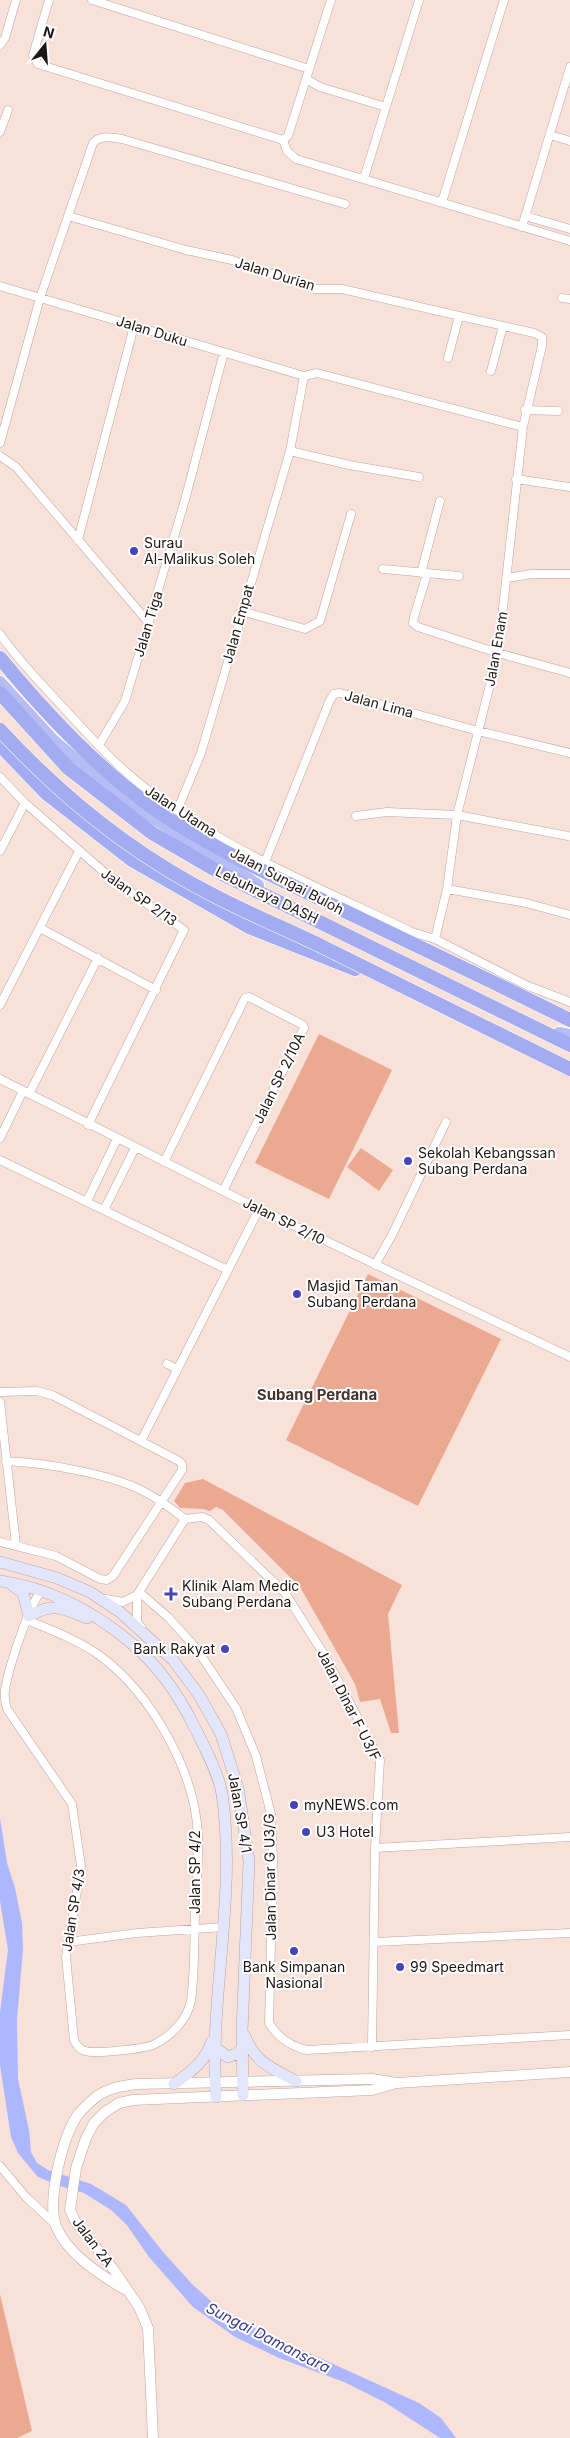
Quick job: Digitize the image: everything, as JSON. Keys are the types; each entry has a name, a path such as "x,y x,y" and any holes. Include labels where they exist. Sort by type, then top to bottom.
{"highway":[{"path":"0,658 21,684 86,752 158,812 261,870 570,1020"},
{"name":"Jalan Sungai Buloh","path":"0,682 53,740 116,794 243,877 445,979 566,1036"},
{"name":"Lebuhraya DASH","path":"0,693 68,768 152,833 224,875 570,1045"},
{"path":"0,730 51,781 136,850 271,927 537,1060 570,1072"},
{"name":"Lebuhraya DASH","path":"0,730 27,760 89,816 154,861 216,897 288,930 570,1072"},
{"path":"0,745 46,793 132,860 249,927 366,973"}],"main road":[{"name":"Jalan SP 4/1","path":"0,1562 33,1570 90,1592 144,1632 173,1660 199,1695 221,1734 238,1788 249,1861 242,2031 243,2096"},
{"name":"Jalan SP 4/1","path":"4,1582 42,1590 72,1603 110,1626 140,1650 159,1671 185,1707 205,1748 222,1792 226,1850 224,1927 214,2047 216,2096"},
{"path":"4,1582 22,1593 28,1618 49,1606 57,1607 110,1626"},
{"path":"42,1590 56,1586 79,1587"},
{"path":"174,2084 198,2067 205,2058 217,2026"},
{"path":"242,2031 252,2052 260,2060 296,2081"},
{"path":"214,2047 223,2056 228,2057 238,2053 242,2048"}],"street":[{"path":"0,45 5,38 16,0"},
{"path":"49,0 33,55 34,60 38,64 148,100 283,140"},
{"path":"92,0 309,69"},
{"path":"283,140 288,136 329,0"},
{"path":"364,178 419,0"},
{"path":"442,202 504,0"},
{"path":"522,227 570,67"},
{"path":"306,79 320,87 386,107"},
{"path":"0,132 8,110"},
{"path":"550,134 570,141"},
{"path":"0,443 40,298 93,143 97,139 104,137 122,139 345,204"},
{"path":"283,140 287,151 296,159 570,241"},
{"name":"Jalan Durian","path":"68,216 186,250 232,260 315,289 334,287 538,334 542,337"},
{"path":"525,216 570,229"},
{"name":"Jalan Duku","path":"0,286 304,376 317,372 523,427"},
{"path":"448,358 459,316"},
{"path":"78,540 134,326"},
{"path":"491,371 503,326"},
{"name":"Jalan Enam","path":"435,939 447,889 457,815 498,653 523,427 542,346 542,337"},
{"name":"Jalan Tiga","path":"99,745 125,701 185,500 224,352"},
{"name":"Jalan Empat","path":"177,811 201,753 241,611 290,451 304,376"},
{"path":"526,410 558,411"},
{"path":"290,451 349,465 419,476"},
{"path":"0,456 16,467 149,623"},
{"path":"516,479 570,487"},
{"path":"440,501 413,623 418,627 498,653 570,673"},
{"path":"241,611 305,629 314,626 320,621 352,514"},
{"path":"383,569 459,576"},
{"path":"507,578 531,574 570,574"},
{"name":"Jalan Utama","path":"0,634 12,652 99,745 133,778 177,811 265,862 412,932 435,939 528,986 570,1002"},
{"name":"Jalan Lima","path":"265,862 334,694 340,693 478,731 570,753"},
{"name":"Jalan SP 2/13","path":"0,777 25,803 112,880 184,930 156,990 88,1124"},
{"path":"0,851 25,803"},
{"path":"356,816 387,812 457,815 568,836"},
{"path":"1,1002 79,851"},
{"path":"447,889 526,903 570,915"},
{"path":"40,928 156,990"},
{"path":"0,1138 98,958"},
{"name":"Jalan SP 2/10A","path":"164,1162 245,998 249,997 302,1025 304,1028 223,1191"},
{"name":"Jalan SP 2/10","path":"0,1079 259,1209 570,1357"},
{"path":"375,1265 392,1235 446,1122"},
{"path":"86,1202 117,1139"},
{"path":"104,1210 135,1148"},
{"path":"0,1160 228,1270"},
{"path":"141,1441 259,1209"},
{"path":"167,1364 177,1369"},
{"path":"0,1392 36,1392 52,1395 182,1464 182,1470 162,1501 113,1576 107,1580 100,1579 56,1556 16,1544 0,1542"},
{"path":"0,1402 16,1544"},
{"path":"6,1461 29,1462 104,1478 139,1489 162,1501 185,1519 138,1593 123,1602 114,1602 90,1592"},
{"name":"Jalan Dinar F U3/F","path":"185,1519 202,1517 208,1520 285,1593 325,1656 380,1760 375,1848 372,2047"},
{"name":"Jalan SP 4/3","path":"42,1590 28,1618 9,1674 4,1700 7,1709 72,1804 81,1866 66,1957 69,2001 76,2045 89,2052 144,2048 154,2045 176,2029 190,2006 193,1985 195,1929"},
{"path":"138,1593 137,1622 144,1632"},
{"name":"Jalan Dinar G U3/G","path":"138,1593 168,1617 196,1648 236,1708 256,1756 271,1814 273,1860 269,2023 274,2032 294,2047 320,2050 570,2035"},
{"name":"Jalan SP 4/2","path":"28,1618 98,1655 125,1678 149,1706 169,1740 181,1765 192,1801 198,1836 195,1929"},
{"path":"375,1848 570,1836"},
{"path":"68,1942 137,1933 224,1927"},
{"path":"374,1942 570,1933"},
{"path":"397,2083 570,2072"},
{"name":"Jalan 2A","path":"126,2290 110,2280 78,2254 56,2225 53,2198 60,2162 69,2132 78,2115 96,2097 114,2087 215,2082 372,2079 397,2083"},
{"name":"Jalan 2A","path":"126,2290 114,2270 75,2221 70,2210 70,2198 76,2168 86,2138 94,2123 119,2103 133,2100 372,2090 397,2083"},
{"path":"0,2166 26,2197 56,2225"},
{"path":"126,2290 139,2307 148,2328 153,2438"}],"shaded area":[{"path":"319,1034 392,1070 329,1199 255,1163"},
{"path":"361,1148 393,1170 379,1191 347,1167"},
{"path":"368,1274 501,1339 418,1506 286,1440"},
{"path":"203,1479 402,1585 388,1614 399,1733 391,1733 380,1699 360,1702 355,1684 300,1587 223,1510 216,1507 210,1511 180,1508 174,1501 185,1483"},
{"path":"0,2294 32,2431 17,2438 0,2438"}],"water":[{"name":"Sungai Damansara","path":"0,1818 7,1863 15,1888 22,1923 23,1949 17,2020 18,2079 29,2130 31,2152 37,2163 48,2170 91,2184 126,2205 163,2252 192,2284 213,2303 241,2322 419,2403 441,2418 456,2438 440,2438 386,2403 344,2382 279,2358 235,2337 193,2307 149,2257 126,2224 111,2210 84,2193 38,2177 18,2153 11,2137 0,2065 0,2012 8,1950 0,1901"}],"place":[{"name":"Surau Al-Malikus Soleh","path":"134,551"},
{"name":"Sekolah Kebangssan Subang Perdana","path":"408,1161"},
{"name":"Masjid Taman Subang Perdana","path":"297,1294"},
{"name":"Klinik Alam Medic Subang Perdana","path":"171,1594"},
{"name":"Bank Rakyat","path":"225,1649"},
{"name":"myNEWS.com","path":"294,1805"},
{"name":"U3 Hotel","path":"306,1832"},
{"name":"Bank Simpanan Nasional","path":"294,1951"},
{"name":"99 Speedmart","path":"400,1967"}],"district":[{"name":"Subang Perdana","path":"317,1395"}]}
